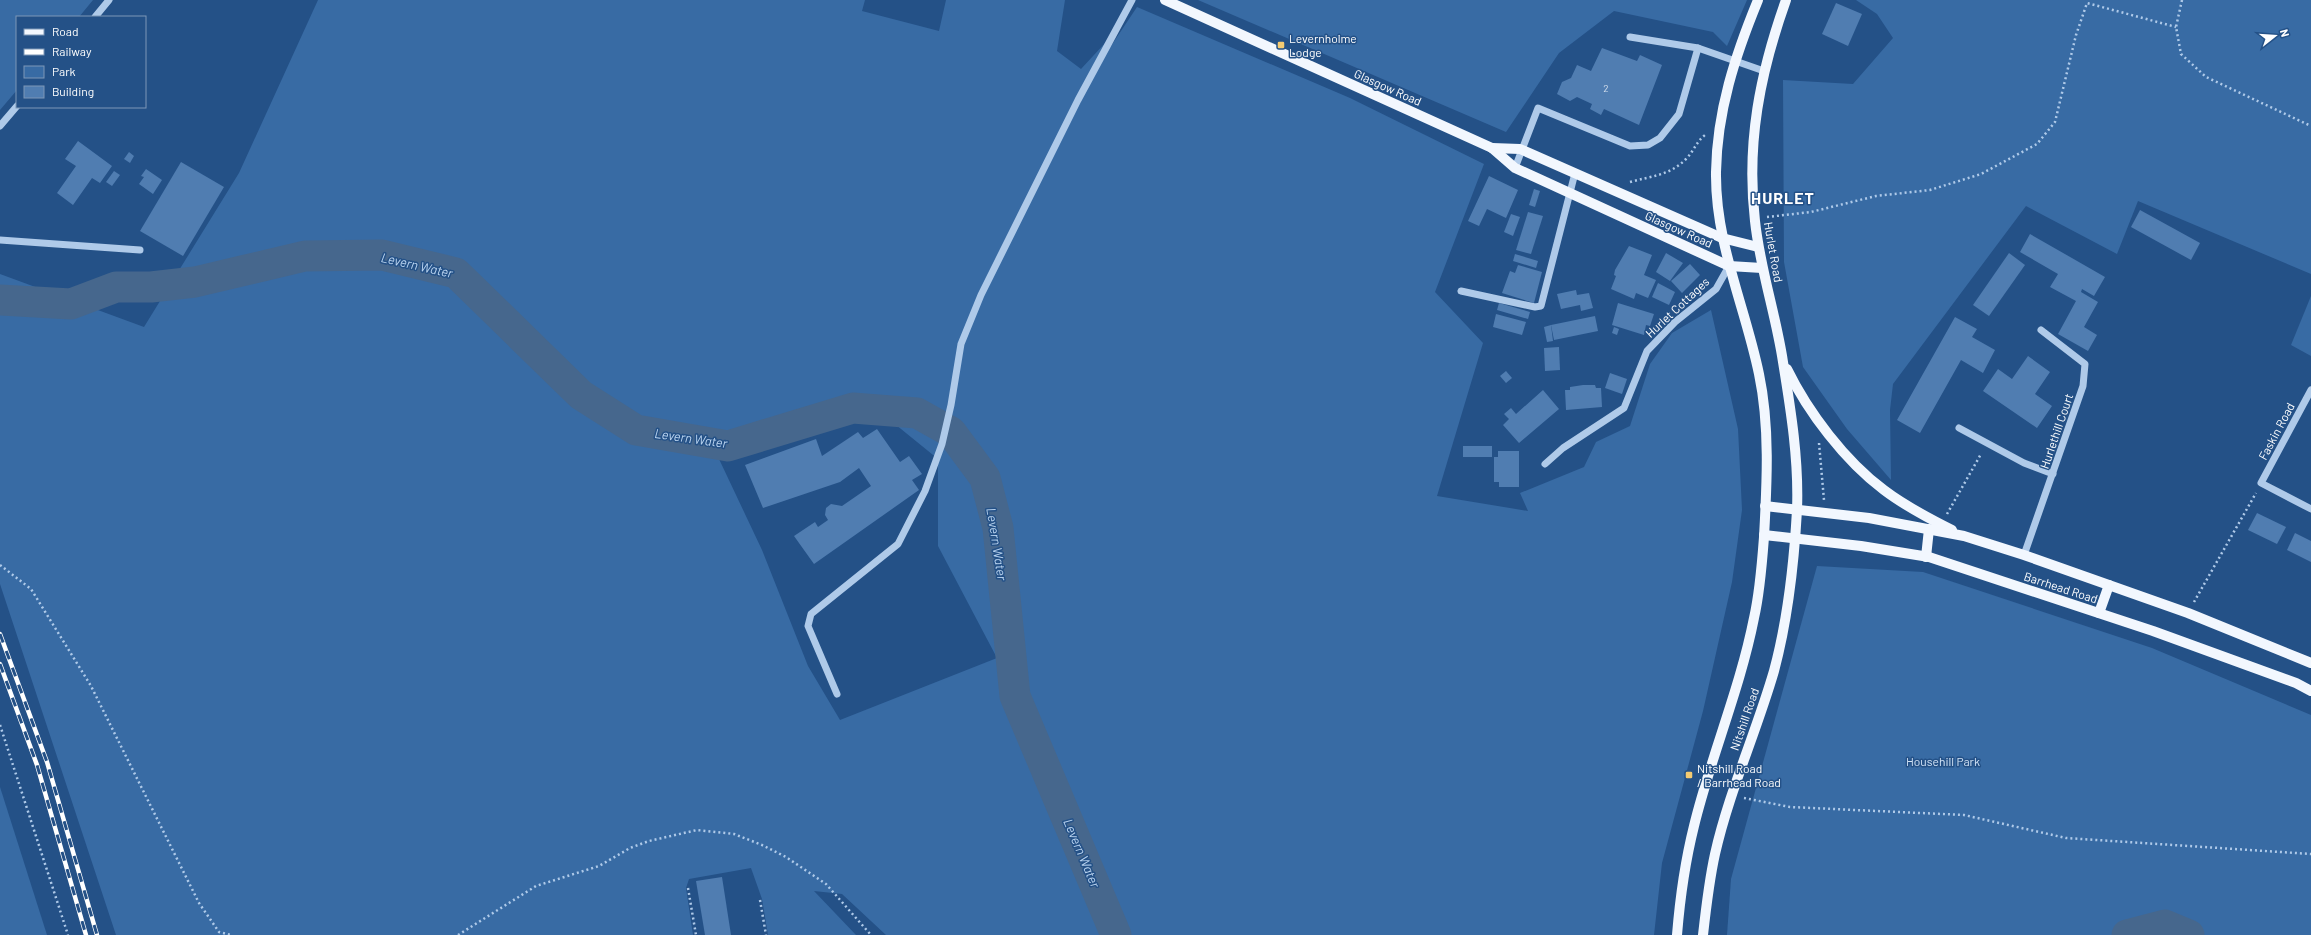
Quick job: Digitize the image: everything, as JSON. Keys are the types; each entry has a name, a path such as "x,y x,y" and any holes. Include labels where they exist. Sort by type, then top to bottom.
{"main road":[{"name":"Glasgow Road","path":"1165,0 1492,148 1514,168 1729,266"},
{"path":"1758,0 1734,61 1718,133 1716,174 1722,238 1729,266 1762,268"},
{"name":"Hurlet Road","path":"1786,0 1767,55 1753,136 1755,219 1758,247 1783,362 1795,442 1797,510"},
{"name":"Glasgow Road","path":"1492,148 1520,149 1722,238 1758,247"},
{"name":"Nitshill Road","path":"1677,935 1685,865 1694,825 1745,656 1755,615 1764,535 1766,428 1763,398 1753,347 1729,266"},
{"path":"1783,362 1804,399 1824,428 1840,448 1882,489 1916,512 1964,536"},
{"name":"Barrhead Road","path":"1765,506 1870,518 1964,536 2024,555 2188,614 2311,663"},
{"name":"Nitshill Road","path":"1703,935 1715,854 1732,796 1774,671 1784,626 1795,539 1797,510"},
{"path":"1926,557 1928,530"},
{"name":"Barrhead Road","path":"1764,535 1861,546 1926,557 2099,613 2296,683 2311,691"},
{"path":"2099,613 2108,585"}],"street":[{"path":"96,16 109,0"},
{"path":"837,694 808,626 811,614 898,544 925,491 942,444 951,404 961,344 981,295 1078,100 1132,0"},
{"path":"1630,37 1698,48 1764,71"},
{"path":"1514,168 1520,149 1538,108 1630,146 1648,144 1660,138 1679,114 1698,48"},
{"path":"0,126 16,107"},
{"path":"1460,290 1535,307 1541,306 1575,173"},
{"path":"0,240 140,250"},
{"name":"Hurlet Cottages","path":"1545,464 1563,448 1624,408 1647,351 1674,322 1716,289 1729,266"},
{"name":"Hurlethill Court","path":"2024,555 2083,386 2085,364 2042,330"},
{"name":"Faskin Road","path":"2261,483 2311,391"},
{"path":"1959,428 2024,463 2052,474"},
{"path":"2261,483 2311,509"}],"path":[{"path":"2182,0 2176,27 2181,54 2206,77 2311,126"},
{"path":"1755,219 1811,212 1876,196 1930,190 1981,174 2036,144 2055,122 2076,35 2087,3 2176,27"},
{"path":"1623,194 1630,182 1656,178 1672,170 1687,158 1698,140 1708,134"},
{"path":"1824,428 1818,445 1825,513"},
{"path":"1940,524 1988,443"},
{"path":"2188,614 2261,483"},
{"path":"0,565 31,589 91,686 199,903 219,933 231,935"},
{"path":"0,725 68,935"},
{"path":"1732,796 1790,807 1964,815 2066,838 2311,854"},
{"path":"458,935 536,886 598,866 630,848 649,841 697,830 734,834 762,845 786,857 826,884 871,935"},
{"path":"688,888 696,935"},
{"path":"760,900 766,935"}],"green space":[{"path":"0,0 93,0 80,16 16,16 16,91 0,110"},
{"path":"318,0 865,0 862,11 939,31 946,0 1065,0 1057,51 1081,69 1106,42 1111,46 1137,7 1350,98 1484,164 1435,292 1483,343 1437,496 1528,511 1520,493 1584,467 1596,442 1630,426 1650,364 1672,333 1711,310 1738,429 1742,510 1732,582 1703,711 1662,863 1654,935 886,935 842,894 814,891 856,935 768,935 762,899 751,868 689,879 686,888 693,935 116,935 0,584 0,274 144,327 239,173","holes":["885,416 938,459 938,546 997,658 840,720 808,666 762,550 719,459 782,440"]},
{"path":"1198,0 1747,0 1727,46 1713,32 1614,11 1559,53 1506,132"},
{"path":"1856,0 2311,0 2311,274 2138,201 2117,254 2026,206 1893,384 1890,410 1891,480 1847,429 1803,367 1784,262 1783,80 1853,84 1893,38 1877,14"},
{"path":"2311,296 2311,356 2291,345"},
{"name":"Househill Park","path":"1817,566 1923,572 2152,648 2311,715 2311,935 1727,935 1731,879"},
{"path":"0,787 47,935 0,935"}],"building":[{"path":"1836,3 1862,14 1848,46 1822,34"},
{"path":"1602,48 1637,61 1640,55 1662,65 1639,125 1604,109 1601,115 1590,109 1592,104 1577,97 1570,101 1557,94 1562,82 1571,78 1577,65 1591,71"},
{"path":"78,141 112,166 100,183 92,178 73,205 57,193 76,166 65,159"},
{"path":"129,152 134,156 130,163 124,159"},
{"path":"181,162 224,187 183,256 140,231"},
{"path":"146,169 162,180 153,194 139,184 144,177 141,176"},
{"path":"114,171 120,175 112,186 106,182"},
{"path":"1489,176 1518,190 1506,218 1487,209 1479,226 1468,221"},
{"path":"1534,189 1540,191 1535,207 1529,205"},
{"path":"2140,210 2200,243 2191,260 2131,227"},
{"path":"1528,212 1543,216 1531,254 1516,250"},
{"path":"1511,214 1520,217 1513,236 1504,232"},
{"path":"2030,234 2105,277 2094,296 2082,289 2081,292 2098,302 2084,327 2097,335 2088,351 2058,334 2076,301 2050,287 2058,274 2020,252"},
{"path":"1629,246 1652,255 1644,275 1656,280 1648,298 1636,293 1634,299 1611,289 1616,276 1614,275 1615,270"},
{"path":"1666,253 1683,263 1670,281 1656,272"},
{"path":"2009,253 2025,265 1989,316 1973,305"},
{"path":"1515,254 1538,261 1536,268 1513,261"},
{"path":"1690,264 1700,275 1682,293 1671,281"},
{"path":"1518,265 1542,272 1534,303 1502,293 1510,271 1515,273"},
{"path":"1658,283 1675,292 1669,305 1652,297"},
{"path":"1576,290 1577,295 1589,293 1593,308 1581,311 1580,305 1561,309 1557,294"},
{"path":"1499,303 1530,312 1528,319 1497,310"},
{"path":"1618,303 1654,314 1650,326 1646,325 1644,335 1612,325"},
{"path":"1496,314 1526,322 1522,335 1493,327"},
{"path":"1595,316 1598,331 1554,340 1551,325"},
{"path":"1955,317 1977,329 1972,337 1995,350 1983,373 1961,360 1920,433 1897,420"},
{"path":"1551,325 1553,341 1547,342 1544,327"},
{"path":"1614,327 1619,329 1617,335 1612,333"},
{"path":"1559,347 1560,370 1545,371 1544,348"},
{"path":"2028,356 2050,372 2035,394 2052,406 2037,428 1983,391 1998,369 2012,379"},
{"path":"1506,371 1512,378 1506,383 1500,376"},
{"path":"1610,373 1627,379 1622,394 1605,388"},
{"path":"1595,385 1596,388 1601,388 1602,407 1566,410 1565,390 1570,390 1570,387"},
{"path":"1543,390 1559,409 1519,443 1503,425 1509,419 1504,414 1511,408 1516,414"},
{"path":"877,429 900,462 909,456 922,474 912,480 919,490 814,564 794,536 815,522 818,527 828,520 825,515 826,508 831,504 842,506 871,486 859,468 840,482 763,508 745,465 816,439 822,456 858,432 863,438"},
{"path":"1463,446 1492,446 1492,457 1463,457"},
{"path":"1498,451 1519,451 1519,487 1499,487 1499,482 1494,482 1494,457 1498,457"},
{"path":"2257,513 2286,527 2277,544 2248,530"},
{"path":"2295,533 2311,541 2311,562 2287,550"},
{"path":"722,877 731,935 705,935 696,881"}],"waterway":[{"name":"Levern Water","path":"0,300 71,304 116,287 151,287 195,282 305,256 382,255 456,273 581,395 636,430 728,446 853,408 917,413 951,432 985,478 998,528 1015,696 1116,935"},
{"name":"Levern Water","path":"2127,935 2165,925 2189,935"}],"railway":[{"path":"0,634 47,762 97,935"},
{"path":"0,664 37,765 86,935"}],"place":[{"name":"Levernholme Lodge","path":"1281,45"},
{"name":"Nitshill Road / Barrhead Road","path":"1689,775"}],"district":[{"name":"HURLET","path":"1783,197"}]}
